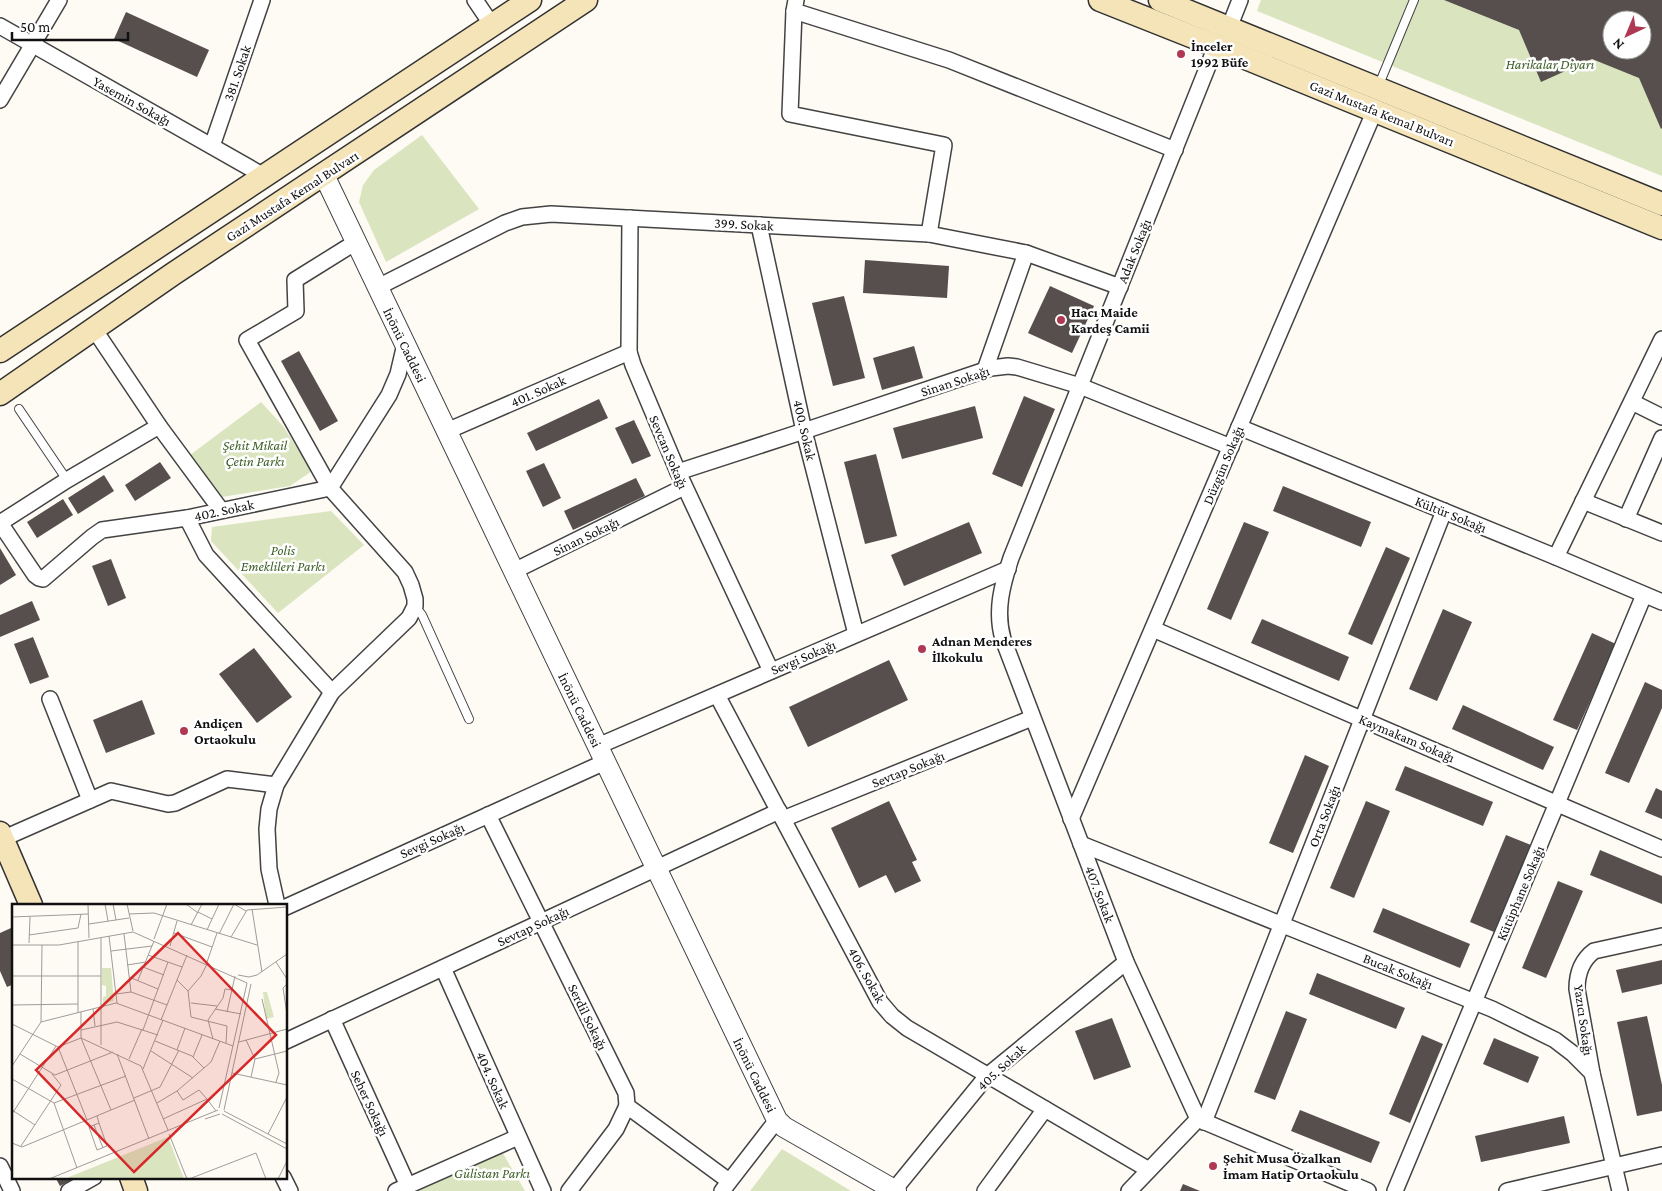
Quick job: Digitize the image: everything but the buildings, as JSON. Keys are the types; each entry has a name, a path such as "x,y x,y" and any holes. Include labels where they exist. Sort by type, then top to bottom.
{"main road":[{"path":"0,351 530,0"},
{"name":"Gazi Mustafa Kemal Bulvarı","path":"0,394 173,274 586,0"},
{"name":"Gazi Mustafa Kemal Bulvarı","path":"1100,0 1223,37 1376,100 1662,228"},
{"name":"Gazi Mustafa Kemal Bulvarı","path":"1160,0 1223,37"},
{"name":"Gazi Mustafa Kemal Bulvarı","path":"1376,100 1662,204"},
{"path":"1,836 31,904"},
{"path":"0,867 16,904"},
{"path":"130,1178 136,1191"},
{"path":"144,1178 150,1191"}],"street":[{"path":"0,100 59,0"},
{"name":"381. Sokak","path":"212,146 262,0"},
{"path":"475,0 492,25"},
{"name":"Adak Sokağı","path":"1008,569 1175,150 1240,0"},
{"path":"929,234 944,145 790,114 795,5 949,60 1175,150"},
{"name":"Yasemin Sokağı","path":"0,26 264,176"},
{"name":"Düzgün Sokağı","path":"1071,819 1231,447 1376,100"},
{"name":"İnönü Caddesi","path":"324,174 777,1120 784,1127 895,1190"},
{"name":"399. Sokak","path":"378,287 505,223 522,217 551,214 929,234 1026,253 1120,287"},
{"name":"Sevcan Sokağı","path":"630,218 629,352 636,375 684,487 771,671"},
{"name":"400. Sokak","path":"760,225 804,431 856,634"},
{"path":"277,904 269,869 267,829 269,809 276,785 332,692 409,618 415,606 414,591 403,569 330,488 247,340 296,311 295,280 356,242"},
{"path":"985,370 1026,253"},
{"path":"94,329 159,426 222,510"},
{"path":"1556,557 1662,339"},
{"path":"330,488 389,394 398,374 405,344"},
{"name":"401. Sokak","path":"447,431 629,352"},
{"name":"Sinan Sokağı","path":"678,472 985,370 1001,367 1017,367 1080,386 1231,447"},
{"path":"1632,402 1662,418"},
{"path":"0,523 67,480 159,426"},
{"name":"Kültür Sokağı","path":"1239,427 1662,602"},
{"path":"1626,519 1662,438"},
{"name":"Sinan Sokağı","path":"514,571 684,487"},
{"name":"402. Sokak","path":"0,523 35,575 43,579 102,530 187,518 330,488"},
{"path":"1583,501 1662,533"},
{"name":"Orta Sokağı","path":"1201,1121 1282,925 1444,511"},
{"path":"187,518 206,555 332,692"},
{"name":"Sevgi Sokağı","path":"288,906 488,815 717,694 1008,569"},
{"name":"407. Sokak","path":"1008,569 1000,596 999,624 1003,639 1126,962 1201,1121"},
{"name":"Kütüphane Sokağı","path":"1395,1191 1644,595"},
{"name":"Kaymakam Sokağı","path":"1153,629 1662,848"},
{"name":"406. Sokak","path":"717,694 880,1002 892,1016 907,1028 1149,1170"},
{"path":"50,699 90,800"},
{"name":"Sevtap Sokağı","path":"288,1040 656,869 781,815 1032,718"},
{"path":"1,836 111,791 168,804 175,803 227,779 276,785"},
{"name":"Serdil Sokağı","path":"488,815 626,1093 627,1106"},
{"name":"Bucak Sokağı","path":"1081,844 1492,1009 1555,1040 1572,1053 1592,1073"},
{"name":"Yazıcı Sokağı","path":"1592,1073 1577,989 1578,976 1582,966 1594,952 1662,936"},
{"name":"405. Sokak","path":"895,1190 988,1076 1126,962"},
{"name":"404. Sokak","path":"443,968 543,1191"},
{"name":"Seher Sokağı","path":"332,1020 402,1188"},
{"path":"1592,1073 1620,1191"},
{"path":"569,1191 616,1129 627,1106 726,1186 777,1120"},
{"path":"985,1191 1045,1109"},
{"path":"1129,1191 1201,1121 1368,1191"},
{"path":"402,1188 518,1136"},
{"path":"1507,1191 1662,1155"},
{"path":"0,1166 12,1191"},
{"path":"69,1191 92,1178"},
{"path":"284,1178 290,1191"}],"lane":[{"path":"1376,100 1414,0"},
{"path":"18,409 67,480"},
{"path":"415,606 422,615 469,719"}],"green space":[{"name":"Harikalar Diyarı","path":"1261,0 1662,0 1662,176 1257,11"},
{"path":"422,135 479,209 386,262 359,202 363,185 374,170"},
{"name":"Şehit Mikail Çetin Parkı","path":"261,402 283,426 312,471 290,486 222,497 190,455"},
{"name":"Polis Emeklileri Parkı","path":"331,511 364,545 278,613 211,541 212,527"},
{"path":"782,1149 851,1191 750,1191"},
{"name":"Gülistan Parkı","path":"501,1150 525,1191 412,1191"}],"place":[{"name":"İnceler 1992 Büfe","path":"1181,54"},
{"name":"Hacı Maide Kardeş Camii","path":"1061,320"},
{"name":"Adnan Menderes İlkokulu","path":"922,649"},
{"name":"Andiçen Ortaokulu","path":"184,731"},
{"name":"Şehit Musa Özalkan İmam Hatip Ortaokulu","path":"1213,1166"}]}
